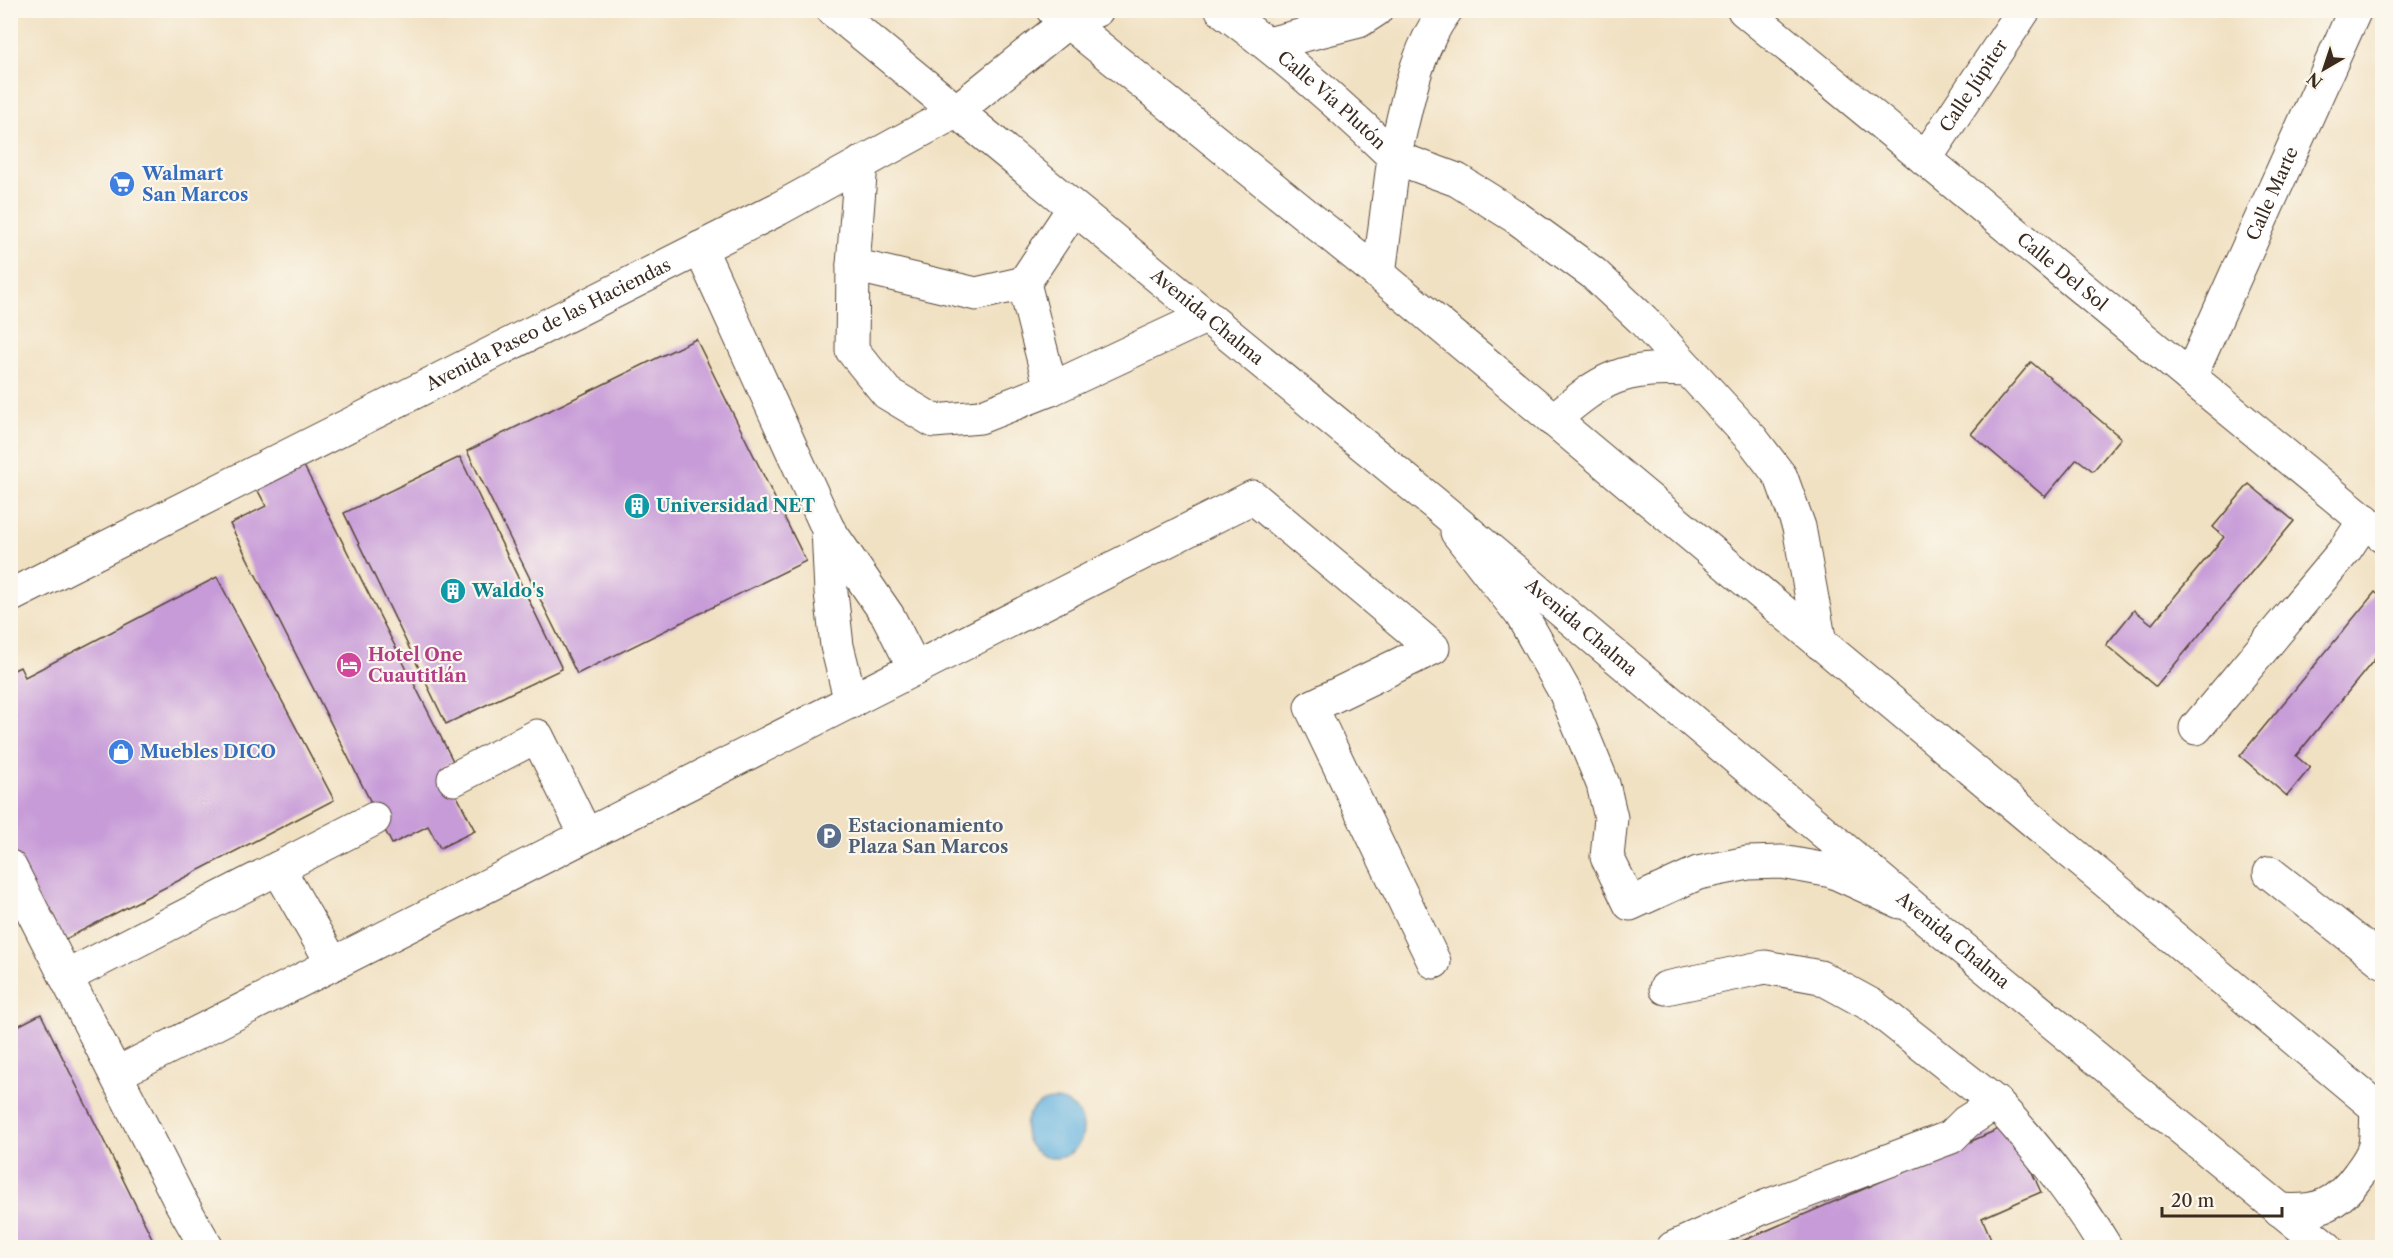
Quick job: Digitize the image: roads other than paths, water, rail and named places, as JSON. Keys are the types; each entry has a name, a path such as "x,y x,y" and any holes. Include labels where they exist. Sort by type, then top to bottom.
{"street":[{"name":"Avenida Chalma","path":"833,10 1434,503 1915,909 2327,1248"},
{"path":"1060,16 1097,10"},
{"name":"Calle Vía Plutón","path":"1222,10 1268,44 1338,102 1394,157"},
{"name":"Calle Vía Plutón","path":"1268,44 1359,21 1376,10"},
{"name":"Calle Vía Plutón","path":"1379,274 1394,157 1417,68 1433,28 1446,10"},
{"name":"Calle Del Sol","path":"1744,10 2374,528"},
{"name":"Calle Júpiter","path":"1925,159 2024,10"},
{"name":"Calle Marte","path":"2190,377 2355,10"},
{"name":"Avenida Paseo de las Haciendas","path":"10,596 700,248 861,164 955,112 1060,16"},
{"path":"1060,16 1379,274 1820,643 2381,1107 2374,1147 2365,1165 2344,1192 2334,1202 2316,1209 2298,1211 2280,1209"},
{"path":"1394,157 1456,180 1515,217 1593,273 1643,320 1752,439 1781,477 1799,527 1820,643"},
{"path":"861,164 853,265 852,350 887,393 934,421 980,417 1051,389 1205,317"},
{"path":"853,265 976,294 1024,284 1074,209"},
{"path":"700,248 828,529 888,616 915,669"},
{"path":"1024,284 1051,389"},
{"path":"1553,420 1591,389 1619,375 1653,369 1689,370"},
{"path":"116,1074 1253,497 1434,648 1311,706 1434,962"},
{"path":"1434,503 1521,614 1565,692 1603,784 1611,818 1607,857 1625,893 1698,873 1748,863 1782,862 1832,871 1915,909"},
{"path":"2196,728 2345,550 2374,528"},
{"path":"828,529 831,592 837,646 851,702"},
{"path":"454,779 537,736 586,835"},
{"path":"66,977 374,819"},
{"path":"10,867 179,1199 207,1248"},
{"path":"278,868 333,964"},
{"path":"2270,873 2382,961"},
{"path":"1666,988 1765,967 1820,977 1873,1006 1996,1103 2033,1143 2082,1207 2106,1248"},
{"path":"1673,1248 1762,1208 1951,1137 1966,1122 1996,1103"}],"water":[{"path":"1054,1100 1065,1102 1078,1113 1083,1129 1081,1140 1070,1153 1054,1158 1043,1156 1030,1145 1025,1129 1027,1118 1038,1105"}],"place":[{"name":"Walmart San Marcos","path":"122,184"},
{"name":"Universidad NET","path":"637,506"},
{"name":"Waldo's","path":"453,591"},
{"name":"Hotel One Cuautitlán","path":"349,665"},
{"name":"Muebles DICO","path":"121,752"},
{"name":"Estacionamiento Plaza San Marcos","path":"829,836"}]}
